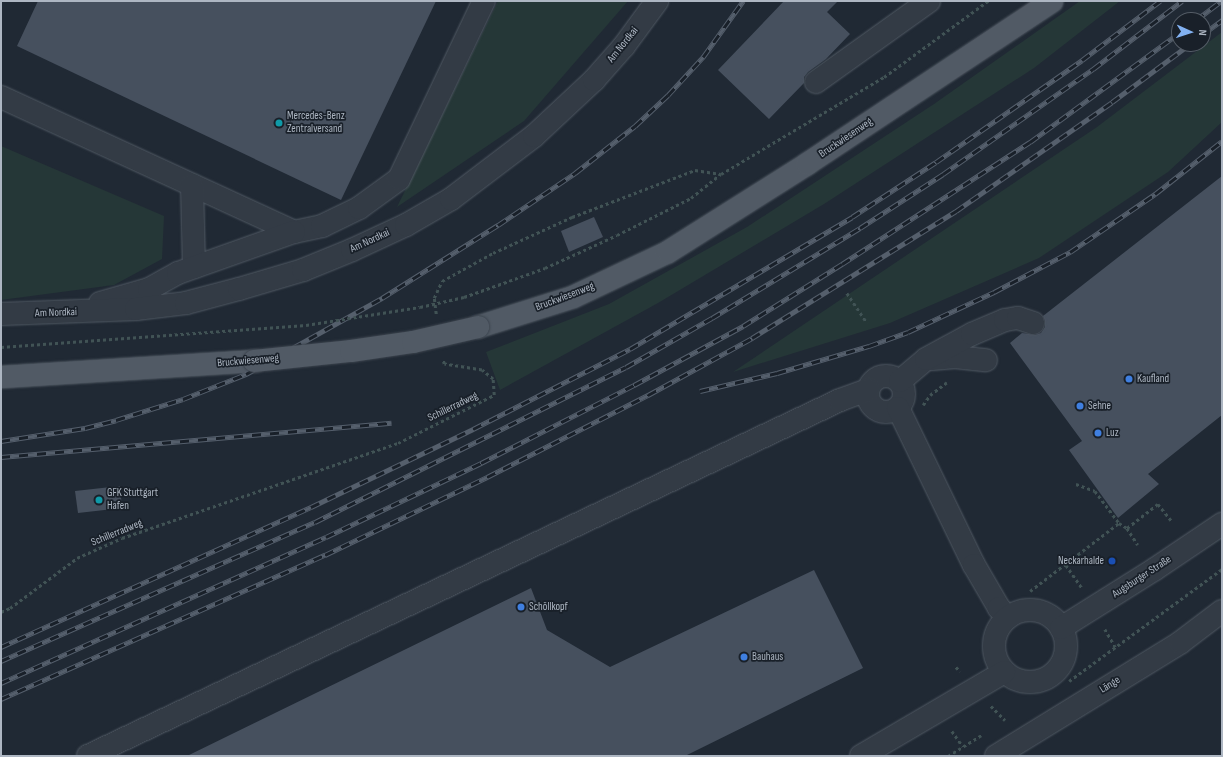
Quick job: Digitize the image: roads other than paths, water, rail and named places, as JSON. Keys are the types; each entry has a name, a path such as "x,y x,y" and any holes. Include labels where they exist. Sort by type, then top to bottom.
{"main road":[{"name":"Bruckwiesenweg","path":"1,377 254,361 344,352 413,342 478,327 573,297 668,252 807,164 1052,1"}],"street":[{"path":"70,312 149,289 178,273 194,267 294,232 322,226 359,208 399,179 484,1"},
{"name":"Am Nordkai","path":"1,314 136,310 186,303 239,290 303,270 352,250 406,225 451,199 534,136 594,80 624,46 658,1"},
{"path":"816,82 929,1"},
{"path":"1,97 294,232"},
{"path":"192,185 194,267"},
{"path":"900,381 926,359 972,334 1005,320 1018,318 1033,323"},
{"path":"926,359 955,357 981,359"},
{"path":"88,756 840,400 868,390 874,380 884,375 895,378 900,381 903,386 904,398 902,417 974,565 999,608 1008,618"},
{"path":"868,390 870,403 880,411 902,417"},
{"name":"Augsburger Straße","path":"1061,628 1155,570 1222,524"},
{"path":"1030,610 1043,612 1053,618 1061,628 1066,642 1065,657 1057,670 1046,679 1031,682 1017,680 1004,672 996,659 994,644 998,630 1008,618 1018,612 1030,610"},
{"name":"Länge","path":"996,756 1181,642 1222,611"},
{"path":"861,756 1004,672"}],"railway":[{"path":"1,441 85,428 183,399 246,374 382,298 498,225 575,173 635,126 668,95 703,57 743,1"},
{"path":"1,647 311,507 473,429 630,349 852,217 936,162 1082,60 1160,1"},
{"path":"1,661 315,522 626,367 712,318 860,228 943,174 1093,69 1182,1"},
{"path":"1207,12 1221,1"},
{"path":"1211,28 1222,20"},
{"path":"1,683 326,537 481,463 634,385 743,326 842,264 1030,142 1171,39"},
{"path":"1,699 325,555 487,477 648,395 752,338 956,211 1112,102 1179,52"},
{"path":"700,391 777,373 869,346 908,332 994,292 1070,252 1155,194 1222,141"},
{"path":"1,457 392,423"}],"place":[{"name":"Mercedes-Benz Zentralversand","path":"279,123"},
{"name":"Kaufland","path":"1129,379"},
{"name":"Sehne","path":"1080,406"},
{"name":"Luz","path":"1098,433"},
{"name":"GFK Stuttgart Hafen","path":"99,500"},
{"name":"Neckarhalde","path":"1112,561"},
{"name":"Schöllkopf","path":"521,607"},
{"name":"Bauhaus","path":"744,657"}]}
